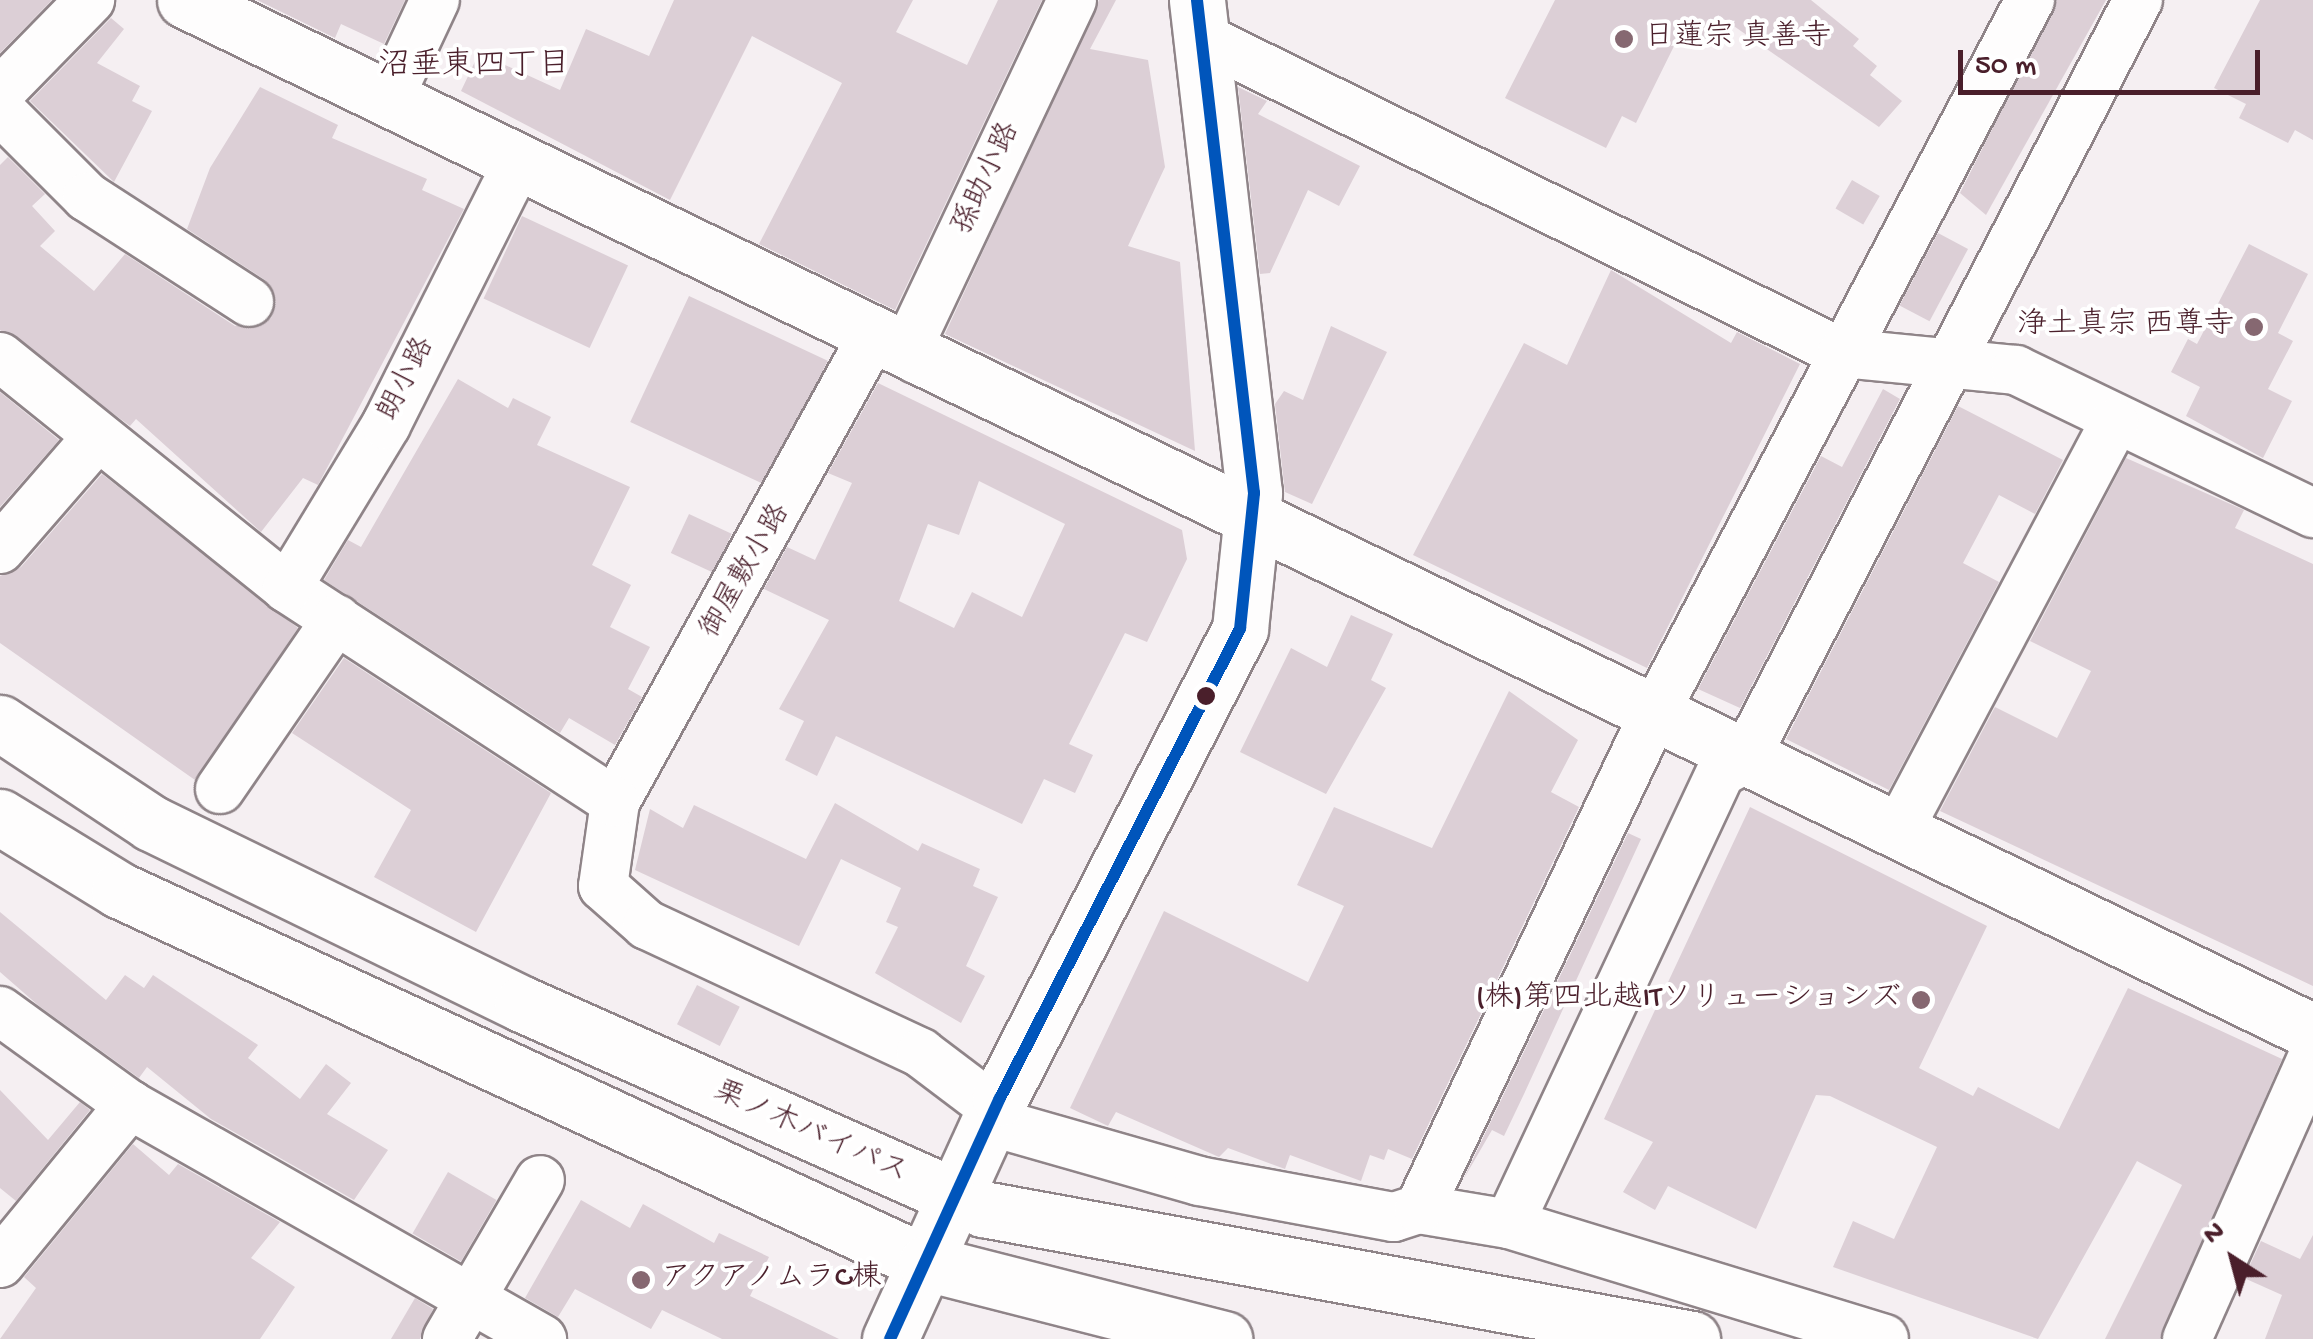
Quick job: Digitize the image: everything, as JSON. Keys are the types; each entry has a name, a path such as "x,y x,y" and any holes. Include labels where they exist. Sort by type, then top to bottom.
{"street":[{"path":"0,92 90,0"},
{"path":"186,0 1247,520 2313,1032"},
{"path":"389,98 435,0"},
{"name":"孫助小路","path":"894,348 910,343 1072,0"},
{"path":"1420,1208 1654,714 2030,0"},
{"path":"1509,1224 1715,784 1744,760 2138,0"},
{"path":"1199,19 1842,353 1954,358 2016,370 2114,423 2313,513"},
{"path":"890,1339 992,1115 1240,629 1247,520 1254,493 1199,19"},
{"path":"0,110 87,196 249,302"},
{"name":"朗小路","path":"288,588 386,425 517,165"},
{"name":"御屋敷小路","path":"615,802 894,348"},
{"path":"0,358 94,441 288,588 615,802 602,886 647,925 921,1053 992,1115 1199,1181 1394,1217 1420,1208 1509,1224 1884,1339"},
{"path":"1897,833 2114,423"},
{"path":"0,549 94,441"},
{"path":"220,789 337,619"},
{"name":"栗ノ木バイパス","path":"0,723 151,823 522,1004 954,1198 1188,1254 1692,1339"},
{"path":"0,817 136,899 926,1263 1224,1339"},
{"path":"0,1011 130,1105 458,1322 542,1339"},
{"path":"2187,1339 2313,1056"},
{"path":"0,1263 130,1105"},
{"path":"458,1322 540,1180"}],"building":[{"path":"0,0 52,0 0,53"},
{"path":"257,0 405,0 384,44 341,24 335,38"},
{"path":"674,0 913,0 896,32 967,65 998,0 1042,0 895,310 759,244 842,83 752,36 670,200 461,91 479,53 560,90 586,29 649,56"},
{"path":"1099,0 1116,0 1090,49 1148,60 1165,167 1128,246 1180,262 1195,451 945,334"},
{"path":"1555,0 1811,0 1859,39 1853,46 1877,66 1870,75 1902,101 1879,127 1718,15 1700,49 1678,38 1636,123 1622,116 1606,148 1505,98"},
{"path":"2057,0 2106,0 1986,215 1960,193"},
{"path":"2260,0 2313,0 2313,140 2295,130 2288,143 2239,118 2246,104 2214,88"},
{"path":"111,18 124,29 97,63 140,86 132,101 152,111 114,182 30,101"},
{"path":"260,87 338,125 332,138 427,179 422,190 464,209 318,485 303,478 261,532 136,419 130,426 0,330 0,165 8,157 45,194 32,206 55,231 40,246 94,291 125,254 235,326 271,318 276,302 265,280 187,229 210,168"},
{"path":"1238,87 1267,101 1258,114 1360,166 1339,206 1308,190 1270,273 1260,274"},
{"path":"1852,180 1880,196 1863,225 1836,209"},
{"path":"522,216 628,265 590,348 484,298"},
{"path":"1938,233 1968,249 1930,321 1900,305"},
{"path":"2249,244 2308,274 2278,333 2293,341 2268,389 2292,401 2263,458 2186,416 2200,387 2171,372 2188,339 2197,344"},
{"path":"1611,270 1731,343 1737,332 1800,364 1647,668 1413,555 1524,343 1567,365"},
{"path":"689,296 828,361 769,487 630,422"},
{"path":"1331,326 1387,352 1312,504 1285,492 1275,404 1284,391 1303,400"},
{"path":"458,379 508,408 513,398 551,417 537,445 630,487 592,565 631,585 610,627 650,647 628,689 642,697 615,745 569,718 560,733 324,580 348,540 361,547"},
{"path":"878,383 1182,530 1187,559 1147,642 1125,633 1069,744 1093,755 1075,793 1044,779 1022,824 836,736 817,776 785,760 804,721 779,709 829,620 764,589 787,547 815,560 852,483 828,473","holes":["979,481 1065,524 1022,617 972,592 954,628 899,601 928,524 959,535"]},
{"path":"1883,389 1900,399 1740,708 1698,689 1821,456 1842,467"},
{"path":"0,392 59,440 0,507"},
{"path":"1958,406 2063,460 2035,514 1999,495 1963,563 1999,582 1889,790 1786,739"},
{"path":"2126,458 2244,510 2235,528 2313,564 2313,986 1940,811 1995,707 2057,738 2091,671 2030,641"},
{"path":"102,474 298,628 195,780 0,643 0,576 21,567"},
{"path":"689,514 732,534 713,573 671,553"},
{"path":"1351,615 1393,634 1371,680 1386,688 1326,794 1240,752 1291,648 1327,667"},
{"path":"344,658 551,793 476,932 374,877 411,810 292,733"},
{"path":"1509,691 1578,740 1551,792 1579,807 1412,1159 1388,1149 1384,1160 1370,1155 1361,1181 1290,1155 1285,1169 1228,1148 1219,1157 1116,1112 1108,1126 1070,1108 1164,911 1308,982 1344,906 1297,885 1334,807 1432,848"},
{"path":"835,803 918,851 922,843 980,869 973,886 998,897 966,966 985,976 961,1023 875,973 898,927 886,922 901,888 841,859 799,946 635,870 650,809 683,828 694,805 806,859"},
{"path":"1750,807 1987,926 1919,1068 1973,1096 1978,1087 2059,1129 2128,988 2282,1059 2160,1339 2105,1339 2182,1185 2137,1161 2038,1339 1833,1267 1853,1221 1894,1239 1937,1147 1830,1096 1816,1095 1756,1229 1668,1186 1655,1210 1623,1192 1653,1142 1604,1119"},
{"path":"1628,833 1641,839 1524,1094 1504,1136 1492,1130 1463,1180"},
{"path":"0,912 106,1000 125,975 144,988 153,975 258,1045 248,1058 300,1099 326,1064 351,1083 327,1114 388,1150 354,1200 211,1119 147,1067 139,1078 39,1006 0,972"},
{"path":"697,985 740,1007 720,1046 677,1024"},
{"path":"0,1090 48,1140 80,1102 90,1110 16,1201 0,1188"},
{"path":"133,1144 169,1175 178,1164 280,1222 251,1258 295,1287 260,1339 0,1339 36,1288 24,1277"},
{"path":"448,1172 496,1200 461,1261 412,1233"},
{"path":"581,1200 630,1228 643,1204 714,1243 719,1233 769,1257 750,1296 839,1339 722,1339 662,1310 651,1329 575,1289 558,1317 525,1298"},
{"path":"2313,1235 2313,1339 2265,1339 2282,1295 2244,1278 2261,1241 2300,1259"},
{"path":"415,1298 433,1309 420,1339 391,1339"}],"transit line":[{"path":"890,1339 1000,1098 1240,629 1254,493 1197,0"}],"place":[{"name":"日蓮宗 真善寺","path":"1624,39"},
{"name":"浄土真宗 西尊寺","path":"2254,327"},
{"name":"(株)第四北越ITソリューションズ","path":"1921,1000"},
{"name":"アクアノムラC棟","path":"641,1280"}],"district":[{"name":"沼垂東四丁目","path":"474,67"}]}
